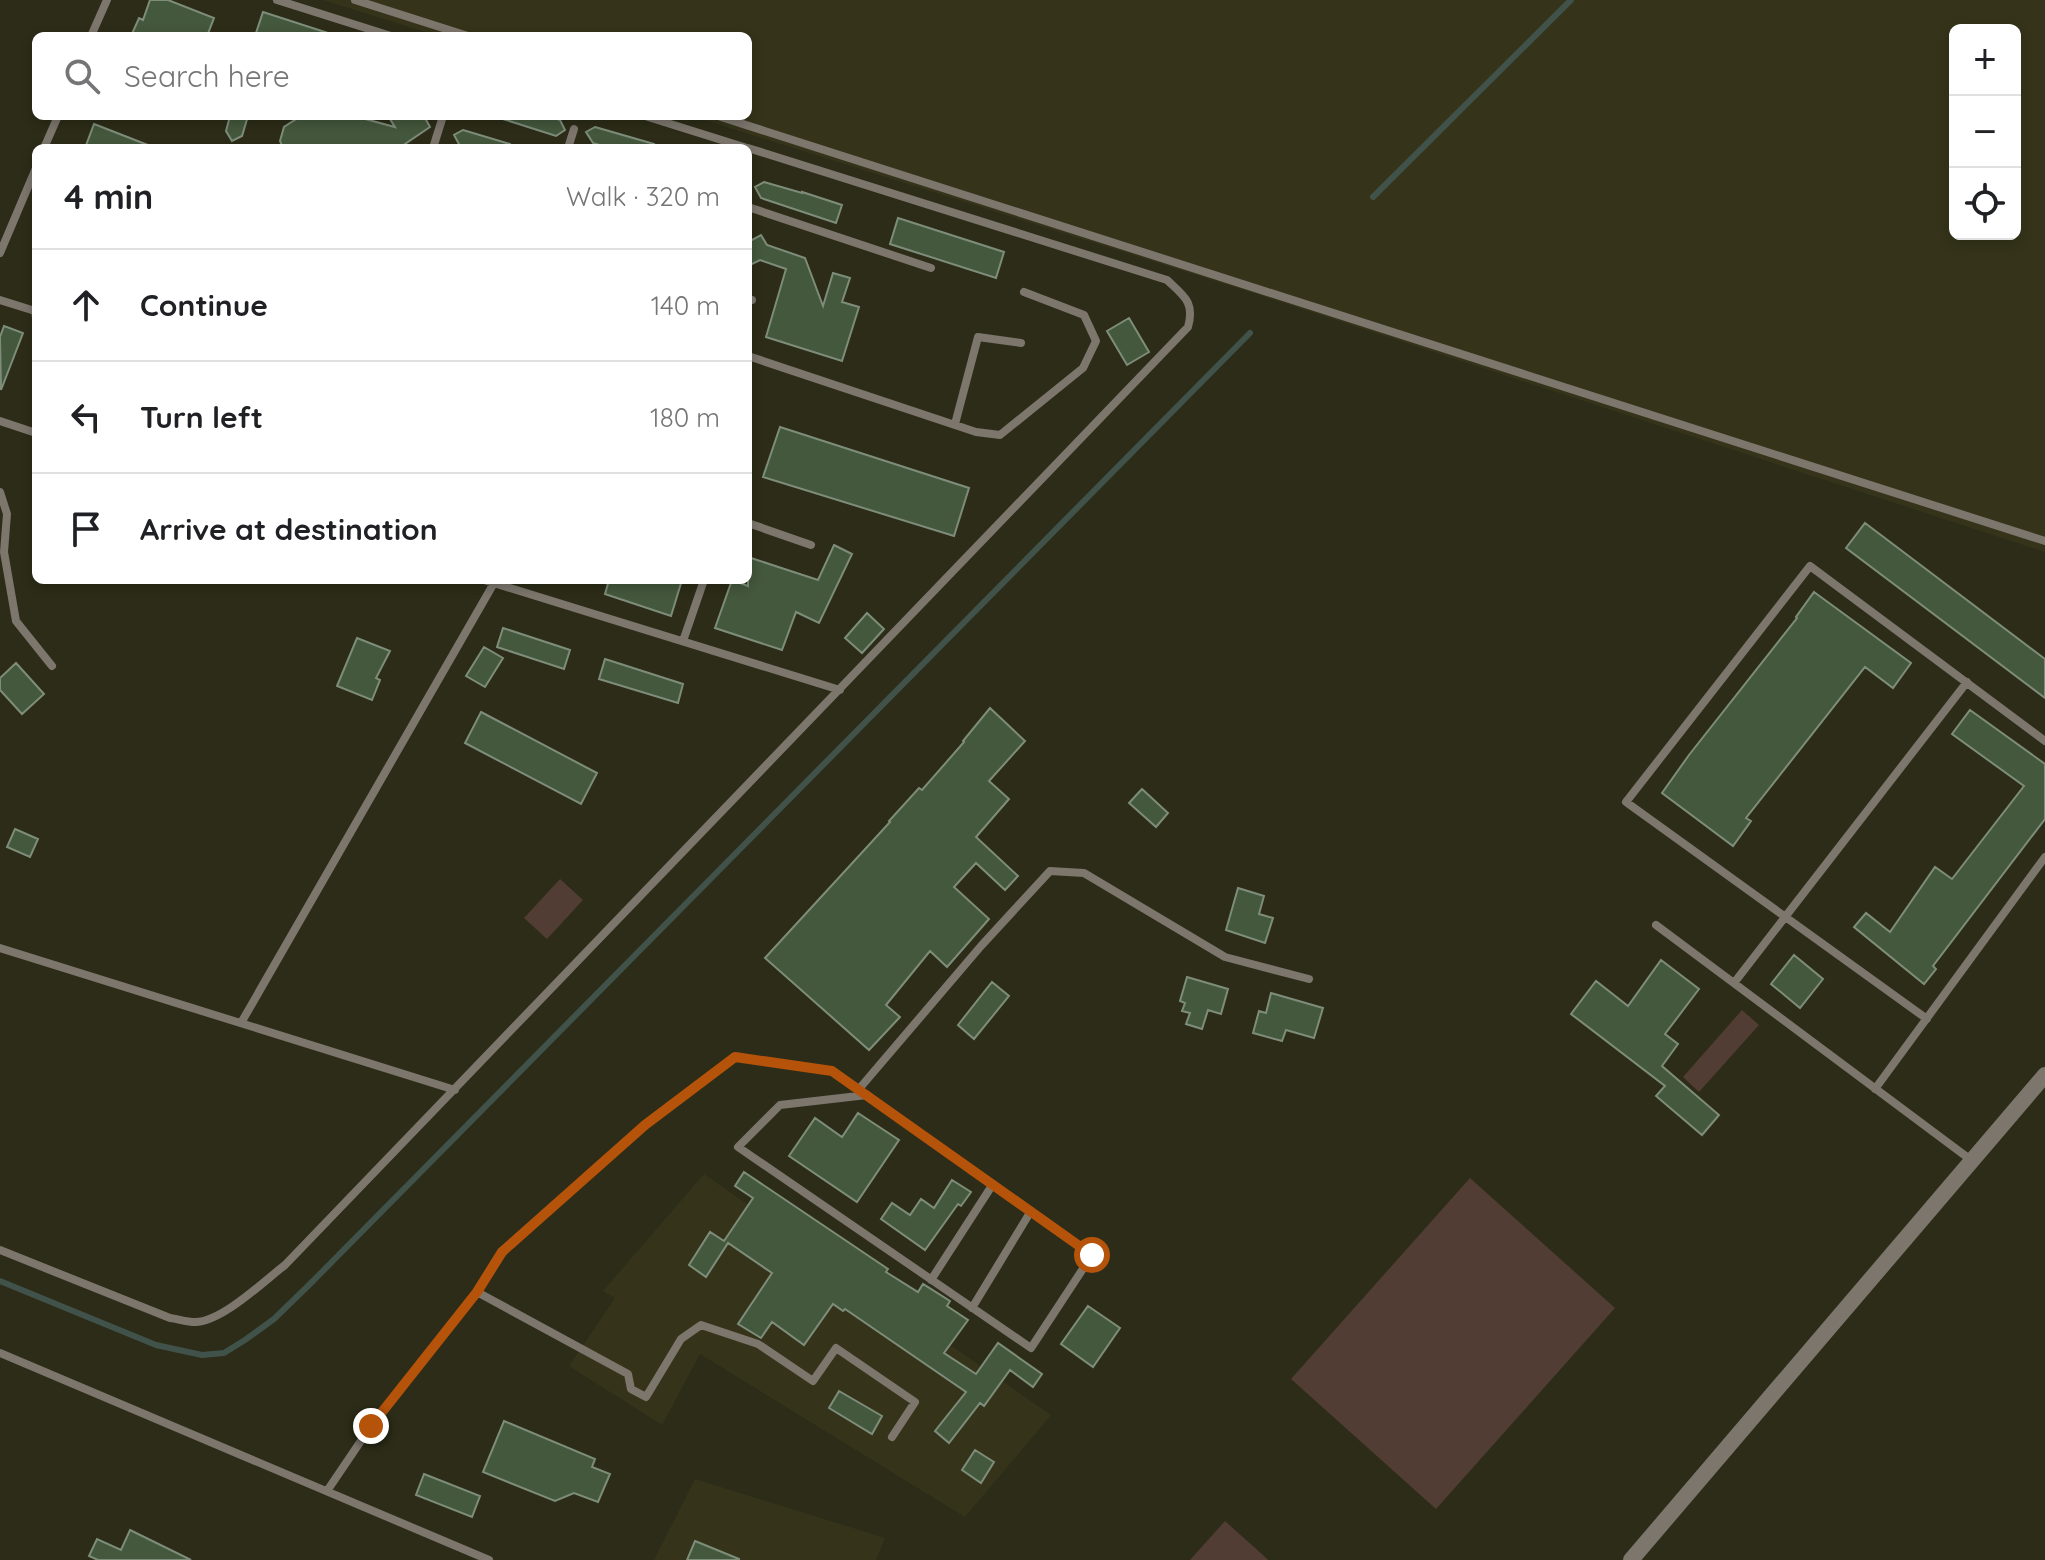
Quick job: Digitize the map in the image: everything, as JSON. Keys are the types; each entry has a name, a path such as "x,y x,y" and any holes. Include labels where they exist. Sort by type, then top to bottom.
{"street":[{"path":"1631,1560 2045,1075"}],"lane":[{"path":"93,32 107,0"},
{"path":"277,0 378,32"},
{"path":"355,0 455,32"},
{"path":"46,144 56,120"},
{"path":"434,144 442,120"},
{"path":"658,120 734,144"},
{"path":"730,120 2045,541"},
{"path":"569,144 574,129"},
{"path":"0,1250 170,1318 198,1322 219,1316 285,1265 1188,327 1191,315 1187,299 1167,280 752,150"},
{"path":"0,253 32,177"},
{"path":"752,208 931,268"},
{"path":"752,357 976,432 1000,435 1083,368 1096,341 1084,315 1024,292"},
{"path":"0,300 32,310"},
{"path":"955,424 978,337 1021,343"},
{"path":"0,421 32,432"},
{"path":"0,492 7,514 4,552 16,621 52,666"},
{"path":"752,524 811,545"},
{"path":"1927,1019 1626,802 1810,566 2045,741"},
{"path":"241,1023 493,584"},
{"path":"497,584 840,690"},
{"path":"683,641 703,584"},
{"path":"1734,983 1967,682"},
{"path":"1875,1089 2045,857"},
{"path":"859,1089 981,946 1050,871 1084,873 1225,957 1309,979"},
{"path":"1656,925 1972,1161"},
{"path":"0,948 455,1090"},
{"path":"327,1491 371,1426 477,1292 502,1252 645,1125 735,1057 832,1071 859,1089 1092,1255 1031,1348 738,1147 780,1105 867,1095"},
{"path":"931,1280 993,1184"},
{"path":"972,1308 1031,1211"},
{"path":"477,1292 628,1374 631,1389 646,1397 681,1339 701,1325 758,1344 813,1381 836,1348 915,1402 892,1437"},
{"path":"0,1353 489,1560"}],"shaded area":[{"path":"323,0 2045,0 2045,552 1247,291 705,120 752,120 752,32 425,32"},
{"path":"560,879 583,900 547,939 524,918"},
{"path":"1742,1010 1759,1025 1699,1092 1683,1077"},
{"path":"704,1174 1051,1415 965,1517 700,1354 662,1425 569,1366 615,1298 603,1291"},
{"path":"1470,1178 1615,1308 1436,1509 1291,1379"},
{"path":"695,1479 885,1538 876,1560 654,1560"},
{"path":"1225,1521 1264,1556 1268,1560 1190,1560"}],"building":[{"path":"150,0 168,0 214,18 209,32 133,32 139,18 143,20"},
{"path":"263,12 325,32 256,32"},
{"path":"229,120 247,120 242,136 232,141 226,131"},
{"path":"295,120 369,120 395,127 391,120 426,120 430,127 405,144 281,144 284,127"},
{"path":"506,120 560,120 565,130 556,136"},
{"path":"94,124 145,144 86,144"},
{"path":"595,127 654,144 596,144 586,132"},
{"path":"463,130 510,144 459,144 454,135"},
{"path":"764,182 842,205 836,223 761,198 755,187"},
{"path":"898,218 1004,252 996,278 890,244"},
{"path":"761,235 767,245 805,258 823,306 833,273 850,278 842,302 859,307 842,361 766,337 786,269 760,260 752,264 752,240"},
{"path":"1129,318 1149,352 1127,365 1107,331"},
{"path":"4,326 23,333 1,390 0,337"},
{"path":"780,427 969,488 954,536 763,477"},
{"path":"1865,523 2045,659 2045,698 1846,548"},
{"path":"834,545 852,554 819,623 796,612 782,650 715,628 731,584 752,584 752,558 818,580"},
{"path":"608,584 681,584 671,616 605,594"},
{"path":"1814,592 1911,663 1893,688 1865,667 1746,818 1751,821 1733,846 1662,793"},
{"path":"867,613 884,629 862,653 845,638"},
{"path":"503,628 570,650 564,669 497,647"},
{"path":"357,638 390,651 376,678 380,680 372,700 337,686"},
{"path":"484,647 503,658 485,687 466,676"},
{"path":"605,659 683,684 678,703 599,679"},
{"path":"16,663 44,694 22,714 0,690 0,678"},
{"path":"990,708 1025,741 989,781 1009,799 976,837 1018,876 1005,890 976,863 954,887 989,919 947,967 930,951 886,1005 900,1017 869,1050 765,958 919,788 922,790"},
{"path":"1970,710 2045,764 2045,819 1933,966 1936,969 1924,984 1854,927 1866,913 1890,932 1935,867 1952,879 2024,786 1952,734"},
{"path":"481,712 597,773 581,804 465,743"},
{"path":"1142,789 1168,813 1156,827 1129,803"},
{"path":"15,829 38,839 30,857 7,847"},
{"path":"1238,888 1264,896 1259,914 1273,918 1265,943 1226,930"},
{"path":"1794,955 1823,979 1800,1008 1771,984"},
{"path":"1661,960 1699,989 1665,1034 1678,1044 1662,1066 1719,1115 1702,1135 1656,1096 1665,1086 1571,1014 1596,981 1628,1006"},
{"path":"1187,977 1228,989 1221,1014 1208,1010 1202,1029 1186,1024 1190,1013 1182,1011 1185,1003 1180,1001"},
{"path":"992,982 1009,996 974,1039 958,1025"},
{"path":"1271,993 1323,1008 1314,1038 1286,1030 1282,1041 1253,1033 1259,1011 1266,1013"},
{"path":"858,1113 899,1140 857,1202 789,1156 815,1118 842,1137"},
{"path":"744,1172 888,1269 886,1272 918,1292 923,1284 950,1301 947,1306 968,1320 944,1353 976,1374 998,1343 1042,1374 1033,1387 1010,1370 984,1406 980,1403 949,1443 935,1431 966,1392 845,1309 843,1311 833,1304 804,1345 772,1322 761,1338 738,1324 772,1273 728,1243 706,1277 689,1265 710,1232 724,1241 753,1198 735,1186"},
{"path":"952,1180 971,1192 961,1206 958,1204 925,1250 881,1219 892,1203 910,1215 921,1199 934,1208"},
{"path":"1088,1306 1120,1328 1093,1367 1061,1344"},
{"path":"839,1391 882,1416 872,1434 829,1408"},
{"path":"504,1421 595,1459 592,1467 610,1474 598,1502 574,1493 555,1501 483,1472"},
{"path":"975,1450 994,1462 981,1483 962,1470"},
{"path":"424,1474 480,1496 472,1517 416,1495"},
{"path":"130,1530 191,1560 98,1560 89,1556 97,1539 121,1550"},
{"path":"695,1541 739,1559 739,1560 687,1560"}],"waterway":[{"path":"1373,197 1571,0"},
{"path":"0,1281 156,1345 202,1355 224,1353 274,1319 1250,333"}],"route":[{"path":"371,1426 477,1292 502,1252 645,1125 735,1057 832,1071 1092,1255"}]}
